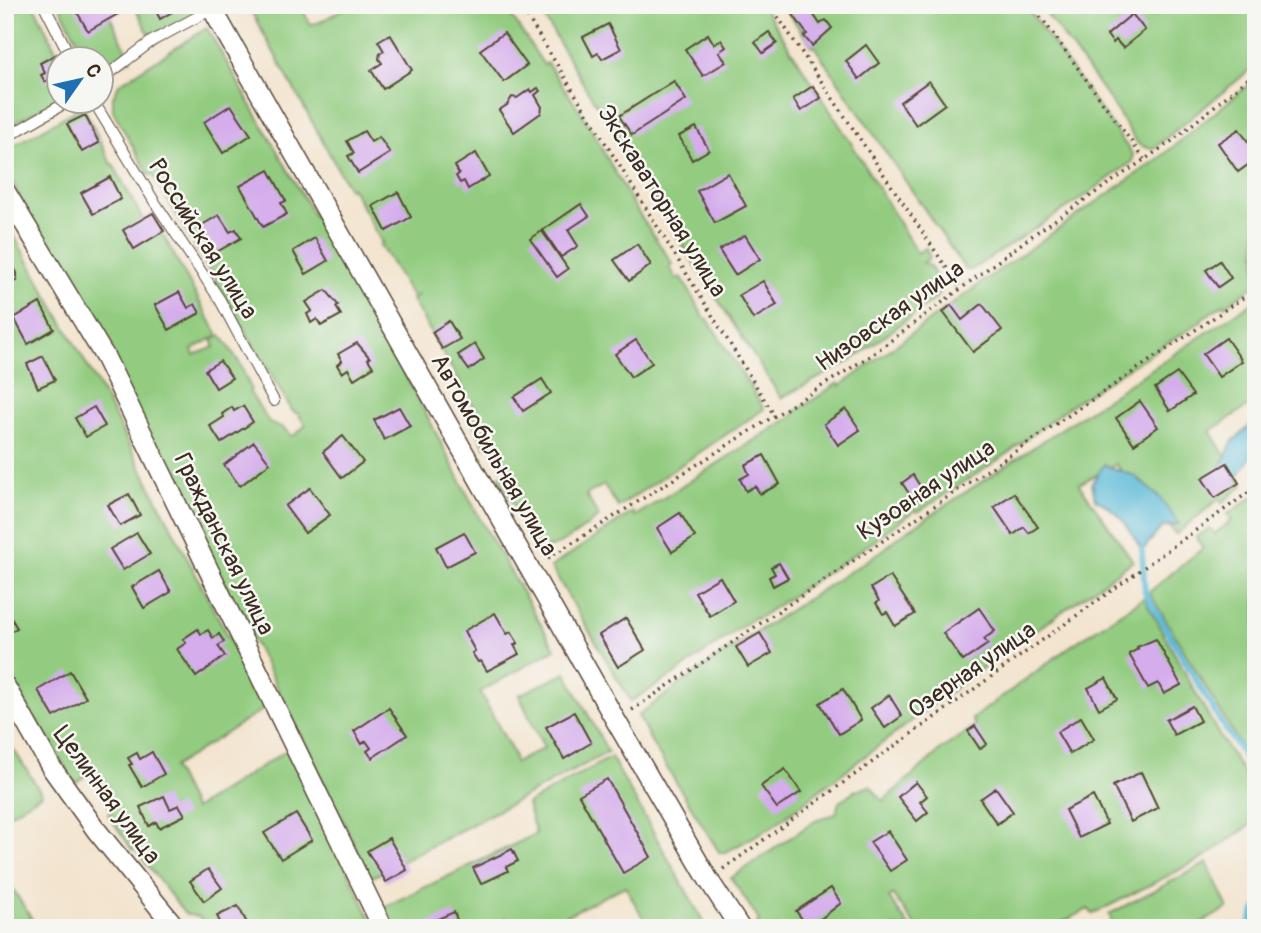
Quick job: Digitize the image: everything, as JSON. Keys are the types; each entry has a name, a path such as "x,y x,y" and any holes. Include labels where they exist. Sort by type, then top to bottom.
{"street":[{"name":"Автомобильная улица","path":"211,7 616,721 708,879 740,928"},
{"name":"Гражданская улица","path":"5,191 105,357 383,928"},
{"name":"Целинная улица","path":"5,686 51,767 97,831 176,928"}],"lane":[{"path":"44,5 65,46"},
{"path":"116,68 152,41 211,7"},
{"path":"5,138 46,114"},
{"name":"Российская улица","path":"102,116 154,201 220,300 274,401"}],"path":[{"name":"Экскаваторная улица","path":"520,5 774,415"},
{"path":"1032,5 1144,160"},
{"path":"770,6 960,289"},
{"name":"Низовская улица","path":"531,569 870,356 1037,232 1172,141 1256,72"},
{"name":"Кузовная улица","path":"616,721 1256,289"},
{"name":"Озерная улица","path":"708,879 1256,487"}],"green space":[{"path":"5,5 34,5 54,46 46,46 46,105 5,128"},
{"path":"59,5 104,5 131,59 116,67 116,46 80,46"},
{"path":"134,5 194,5 199,15 154,44"},
{"path":"251,5 300,5 310,24 318,23 351,5 509,5 511,8 508,11 544,65 547,63 584,117 634,206 672,263 670,267 676,279 682,278 704,318 707,318 764,409 618,507 604,485 586,495 599,517 562,542 538,549 499,477 509,469 494,442 485,447 470,415 476,410 412,300 419,294 413,298 380,245 382,243 352,188 349,189 250,9"},
{"path":"537,5 762,5 853,146 917,253 926,248 930,258 923,263 930,266 942,288 935,299 849,362 781,398 628,160 624,146"},
{"path":"785,5 1025,5 1133,155 1132,162 971,270 965,269"},
{"path":"1040,5 1250,5 1256,12 1256,65 1154,148 1147,148 1138,144 1109,99"},
{"path":"207,28 418,398 480,519 555,649 480,692 513,753 515,763 544,748 519,695 566,673 608,752 371,878 268,669 5,166 5,151 66,116 88,116 150,233 163,235 218,335 192,350 194,355 215,347 212,340 221,335 239,362 251,389 249,391 270,424 295,435 306,425 297,413 293,412 116,116 116,90 119,84"},
{"path":"1256,79 1256,284 1075,402 1004,456 918,512 916,510 877,539 631,701 551,567 633,512 635,516 794,415 838,383 840,386 1158,159"},
{"path":"5,220 102,392 267,707 173,767 194,809 289,749 375,928 209,928 199,917 185,914 135,849 132,850 108,814 112,811 90,773 75,783 18,690 5,661"},
{"path":"1256,300 1256,401 1210,431 1243,485 1222,503 1219,499 1176,534 1116,464 1079,484 1133,561 967,679 770,828 726,852 719,852 653,745 638,715 720,656"},
{"path":"1256,495 1256,766 1240,745 1149,592 1203,548 1196,537 1210,528 1215,534 1232,520 1228,514"},
{"path":"1144,598 1216,730 1256,793 1256,821 1203,858 1093,914 1088,909 1052,928 917,928 893,895 889,898 910,928 760,928 757,922 759,920 731,878 818,819 836,814 839,802 855,790 870,786 883,801 942,749 975,726 972,719 1072,645"},
{"path":"5,736 42,794 5,817"},
{"path":"611,757 707,928 649,928 625,886 567,915 571,928 393,928 384,907 536,834 527,804"},
{"path":"1207,863 1228,908 1192,928 1114,928 1109,914"},
{"path":"9,883 35,924 29,928 5,928 5,885"}],"water":[{"path":"1256,420 1256,457 1250,458 1235,481 1221,467 1232,442"},
{"path":"1104,465 1134,476 1159,497 1179,524 1161,528 1142,551 1118,515 1095,499 1092,483"}],"building":[{"path":"73,5 120,5 123,11 88,31"},
{"path":"153,5 175,5 177,9 160,19"},
{"path":"786,5 807,5 820,24 826,20 832,28 812,46 804,36 807,34"},
{"path":"1132,14 1145,30 1123,48 1116,40 1113,43 1107,35"},
{"path":"608,24 621,49 602,59 598,53 593,56 583,37"},
{"path":"769,32 777,43 763,53 755,42"},
{"path":"504,33 527,65 504,82 480,50"},
{"path":"390,34 412,70 383,89 371,70 382,63 379,59 380,53 384,51 378,41"},
{"path":"708,34 714,44 721,40 726,47 719,52 726,62 703,76 685,49"},
{"path":"866,45 879,63 859,79 846,61"},
{"path":"46,60 45,82 41,75 45,73 40,63"},
{"path":"674,81 686,100 632,135 619,116"},
{"path":"929,81 945,104 916,125 900,102"},
{"path":"813,86 821,98 801,111 793,99"},
{"path":"538,88 540,91 535,95 542,107 541,113 514,132 499,110 507,105 512,97 517,98 530,89 532,92"},
{"path":"231,105 251,135 223,153 204,122"},
{"path":"86,116 99,143 82,152 67,124"},
{"path":"696,127 709,150 692,160 679,136"},
{"path":"1239,129 1256,153 1256,159 1238,172 1218,143"},
{"path":"364,131 371,142 379,137 390,153 358,173 348,156 354,153 347,141"},
{"path":"476,153 489,176 468,189 464,181 460,183 456,176 459,174 455,166"},
{"path":"269,170 286,201 281,203 287,214 263,227 240,186"},
{"path":"728,173 746,206 715,223 697,191"},
{"path":"110,177 121,199 93,214 81,193"},
{"path":"398,192 411,217 386,231 373,206"},
{"path":"581,204 589,216 568,230 578,246 561,257 543,230"},
{"path":"153,213 164,231 134,249 123,230"},
{"path":"219,215 230,232 236,229 241,238 213,254 197,228"},
{"path":"542,231 568,269 557,277 530,239"},
{"path":"745,235 760,259 735,275 719,250"},
{"path":"315,238 328,261 306,274 293,251"},
{"path":"637,244 651,265 629,281 614,260"},
{"path":"5,251 17,273 17,281 5,287"},
{"path":"1220,261 1231,278 1218,287 1206,270"},
{"path":"763,281 777,305 753,319 739,295"},
{"path":"326,290 338,305 336,307 341,315 321,326 317,319 311,323 307,314 312,311 306,302"},
{"path":"179,292 188,308 195,304 200,313 169,330 155,305"},
{"path":"40,303 54,329 28,344 14,318"},
{"path":"982,304 1002,330 973,352 943,312 951,305 962,320"},
{"path":"449,321 460,339 442,349 432,332"},
{"path":"1226,338 1242,361 1219,377 1203,354"},
{"path":"636,340 652,363 631,377 615,354"},
{"path":"357,343 370,358 368,359 373,367 354,379 348,369 342,373 337,365 342,361 338,354"},
{"path":"475,344 484,359 469,370 458,355"},
{"path":"43,356 55,380 38,388 27,364"},
{"path":"220,361 232,378 216,388 205,370"},
{"path":"1177,373 1193,395 1170,411 1155,388"},
{"path":"542,379 551,393 523,411 514,397"},
{"path":"1140,401 1158,427 1134,444 1116,418"},
{"path":"243,406 253,422 221,443 210,426 224,417 222,414 232,407 234,411"},
{"path":"94,407 105,426 86,437 75,418"},
{"path":"399,407 410,426 384,440 374,420"},
{"path":"846,409 860,430 838,445 824,424"},
{"path":"343,436 363,462 342,478 323,452"},
{"path":"254,442 270,463 240,486 224,465"},
{"path":"764,455 780,484 760,494 755,486 746,491 740,479 749,474 745,465"},
{"path":"1227,463 1239,483 1215,498 1202,478"},
{"path":"913,475 925,494 914,501 902,483"},
{"path":"310,488 330,515 305,533 285,506"},
{"path":"1014,493 1038,527 1029,533 1024,527 1013,535 994,507"},
{"path":"129,494 140,515 120,526 108,505"},
{"path":"680,513 695,537 672,552 657,528"},
{"path":"464,532 475,552 446,567 436,547"},
{"path":"137,533 150,554 123,570 110,549"},
{"path":"779,563 788,578 773,586 769,577 775,574 771,567"},
{"path":"159,571 171,592 144,608 132,587"},
{"path":"890,576 915,614 895,626 887,612 883,614 876,603 879,601 871,588"},
{"path":"720,577 734,601 710,616 695,592"},
{"path":"5,608 17,628 5,635"},
{"path":"979,608 995,631 984,639 988,644 963,661 943,633"},
{"path":"495,613 507,634 511,632 518,643 514,645 519,654 487,671 472,653 475,651 464,631"},
{"path":"626,618 645,650 618,667 599,635"},
{"path":"198,629 201,634 208,630 213,638 219,634 224,642 218,646 225,656 196,677 177,649 186,643 183,639"},
{"path":"760,633 772,653 748,667 736,647"},
{"path":"1156,639 1181,685 1164,694 1158,683 1148,688 1129,654 1138,649 1137,647"},
{"path":"70,671 86,698 54,717 38,690"},
{"path":"1106,678 1117,699 1099,709 1088,688"},
{"path":"843,689 861,720 839,734 820,703"},
{"path":"889,695 902,716 885,728 871,708"},
{"path":"1192,706 1200,721 1174,735 1166,720"},
{"path":"389,708 407,735 372,758 367,751 371,748 366,741 362,744 354,731"},
{"path":"574,712 591,743 564,759 546,727"},
{"path":"1081,717 1094,739 1070,754 1057,732"},
{"path":"975,726 987,744 980,749 968,731"},
{"path":"152,752 164,774 142,787 129,765 132,764 128,758 137,753 140,759"},
{"path":"785,769 801,792 777,808 761,786"},
{"path":"1141,772 1158,808 1131,822 1113,786"},
{"path":"607,779 651,857 623,873 579,795"},
{"path":"916,782 927,796 920,802 928,812 917,821 898,797"},
{"path":"996,788 1013,812 997,824 980,799"},
{"path":"164,796 170,809 179,805 185,815 159,828 156,822 149,826 140,807"},
{"path":"1093,796 1107,824 1079,838 1065,810"},
{"path":"296,814 312,840 281,859 264,833"},
{"path":"888,831 907,860 890,871 870,842"},
{"path":"389,838 407,870 386,882 367,851"},
{"path":"512,849 518,861 506,867 508,871 481,884 473,868"},
{"path":"208,869 222,888 204,901 190,881"},
{"path":"831,888 841,903 813,925 815,928 803,928 799,922 802,919 796,911"},
{"path":"238,906 247,923 238,928 223,928 217,916"},
{"path":"454,912 460,928 428,928 426,924"},
{"path":"504,918 508,928 480,928"}],"waterway":[{"path":"1142,551 1145,593 1223,726 1256,774"},
{"path":"1248,928 1256,909"}]}
